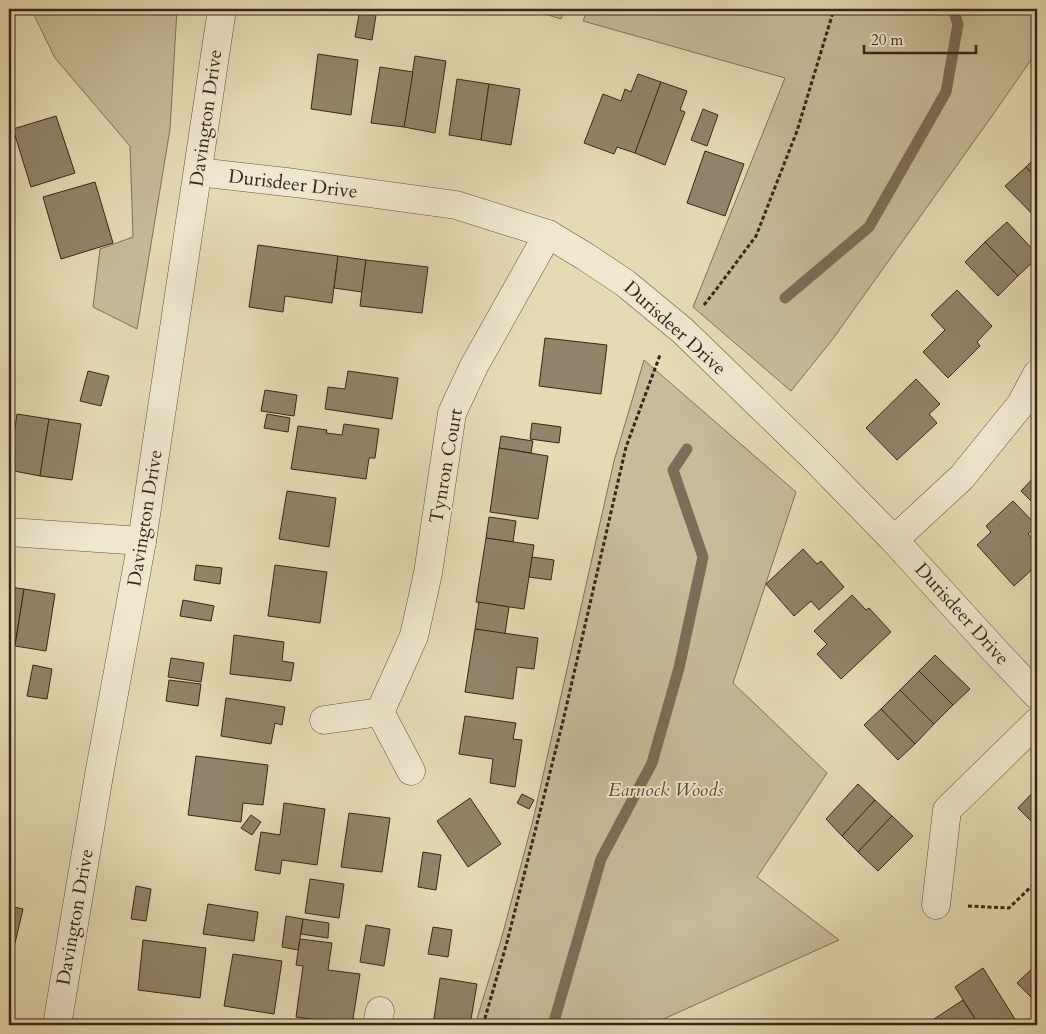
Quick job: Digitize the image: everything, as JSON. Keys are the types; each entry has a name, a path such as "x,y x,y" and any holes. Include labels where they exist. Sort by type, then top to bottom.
{"street":[{"name":"Davington Drive","path":"57,1025 99,776 142,541 222,9"},
{"name":"Durisdeer Drive","path":"198,172 296,183 456,205 548,234 586,257 625,283 683,330 814,458 894,540 1037,695"},
{"name":"Tynron Court","path":"380,712 414,636 428,573 452,413 474,366 548,234"},
{"path":"894,540 962,477 1021,404 1037,374"},
{"path":"9,532 142,541"},
{"path":"324,720 380,712 411,771"},
{"path":"936,905 947,810 1037,722"}],"path":[{"path":"716,291 756,236 797,131 834,9"},
{"path":"483,1025 507,942 560,731 626,447 660,356"},
{"path":"936,905 1008,908 1037,881"}],"green space":[{"path":"31,9 177,9 170,129 137,329 93,307 100,249 133,237 130,146 55,58"},
{"path":"529,9 564,9 561,19"},
{"path":"588,9 1037,9 1037,49 992,116 832,340 791,391 693,307 785,78 583,21"},
{"name":"Earnock Woods","path":"644,360 796,492 733,683 827,773 757,877 839,940 657,1022 655,1025 475,1025 501,940 533,820 614,461"}],"building":[{"path":"360,9 377,9 372,40 355,37"},
{"path":"318,54 358,60 351,115 311,109"},
{"path":"415,56 446,61 435,133 404,127"},
{"path":"380,67 413,72 404,127 371,123"},
{"path":"638,74 661,82 635,153 617,147 614,154 584,143 603,94 621,101 625,89 631,92"},
{"path":"457,79 489,84 481,140 449,135"},
{"path":"661,82 687,91 680,110 685,112 665,165 635,153"},
{"path":"489,84 520,89 511,145 481,140"},
{"path":"703,109 718,115 707,146 691,140"},
{"path":"56,116 75,173 31,187 13,129"},
{"path":"705,151 744,164 725,216 687,203"},
{"path":"1037,156 1037,179 1026,167"},
{"path":"1026,167 1037,179 1037,219 1005,186"},
{"path":"95,182 113,243 61,259 43,197"},
{"path":"1007,222 1037,254 1037,258 1018,276 985,242"},
{"path":"985,242 1018,276 998,296 965,262"},
{"path":"258,245 338,256 332,303 285,296 283,312 249,307"},
{"path":"338,256 366,260 362,292 334,288"},
{"path":"366,260 428,267 422,313 360,306"},
{"path":"957,290 992,326 977,342 980,346 948,378 923,352 945,330 931,315"},
{"path":"545,338 607,345 601,394 539,386"},
{"path":"88,371 109,376 101,406 80,401"},
{"path":"348,371 398,378 392,419 325,409 328,387 345,389"},
{"path":"916,379 940,404 929,414 937,423 897,460 866,428"},
{"path":"265,390 297,395 294,416 261,411"},
{"path":"17,414 49,419 40,476 9,470"},
{"path":"267,414 290,418 288,432 264,428"},
{"path":"49,419 81,424 72,480 40,476"},
{"path":"532,423 561,427 559,443 530,439"},
{"path":"344,424 379,429 375,458 369,458 366,479 291,469 298,426 327,430 326,433 342,435"},
{"path":"501,436 533,441 531,453 499,448"},
{"path":"499,448 548,456 538,519 490,512"},
{"path":"1037,474 1037,507 1021,491"},
{"path":"287,491 336,498 329,547 279,539"},
{"path":"1013,501 1037,526 1028,534 1037,544 1037,565 1014,586 977,545 991,532 986,526"},
{"path":"489,517 516,521 513,542 486,538"},
{"path":"486,538 534,545 524,609 476,602"},
{"path":"803,549 817,564 821,561 844,587 819,610 811,601 794,616 766,584"},
{"path":"532,557 554,560 551,580 529,577"},
{"path":"196,565 222,568 220,584 194,580"},
{"path":"275,565 327,572 320,623 268,616"},
{"path":"9,587 24,589 15,646 9,645"},
{"path":"24,589 55,594 46,651 15,646"},
{"path":"852,595 866,610 869,608 891,632 841,679 817,654 827,644 814,631"},
{"path":"183,600 214,606 211,621 180,616"},
{"path":"479,602 509,607 505,634 475,629"},
{"path":"475,629 538,638 534,669 517,667 513,699 465,692"},
{"path":"234,635 284,642 282,661 294,663 291,681 230,674"},
{"path":"935,655 970,689 953,705 919,671"},
{"path":"171,658 204,663 201,682 168,677"},
{"path":"33,665 52,669 47,699 27,696"},
{"path":"919,671 953,705 934,724 900,690"},
{"path":"169,680 201,684 198,706 166,701"},
{"path":"900,690 934,724 915,744 881,709"},
{"path":"226,698 285,707 282,725 275,723 271,744 221,736"},
{"path":"881,709 915,744 898,760 864,725"},
{"path":"465,716 516,723 513,739 522,740 515,787 490,783 493,759 459,754"},
{"path":"196,756 268,765 263,805 243,803 241,822 188,815"},
{"path":"858,784 875,800 842,836 826,819"},
{"path":"1037,788 1037,827 1018,808"},
{"path":"522,794 534,800 529,809 517,803"},
{"path":"470,798 501,844 468,867 437,821"},
{"path":"875,800 892,816 858,852 842,836"},
{"path":"284,803 325,809 317,865 282,860 280,874 255,870 261,832 280,835"},
{"path":"349,813 390,818 382,872 341,867"},
{"path":"251,815 261,822 252,835 241,828"},
{"path":"892,816 913,836 878,871 858,852"},
{"path":"423,852 441,855 436,890 418,887"},
{"path":"310,879 344,884 339,918 305,913"},
{"path":"136,886 151,889 146,921 131,919"},
{"path":"208,904 258,912 254,941 203,934"},
{"path":"9,906 23,909 15,943 9,942"},
{"path":"286,916 303,919 298,950 282,947"},
{"path":"303,919 329,923 328,938 301,934"},
{"path":"366,925 390,929 384,966 360,962"},
{"path":"433,927 452,930 448,957 428,954"},
{"path":"300,939 332,943 328,970 360,974 352,1025 296,1017 303,966 296,965"},
{"path":"143,940 206,948 200,998 138,990"},
{"path":"233,954 282,961 274,1014 224,1006"},
{"path":"1035,966 1037,969 1037,1003 1017,983"},
{"path":"983,968 1018,1024 979,1025 955,987"},
{"path":"440,978 477,984 470,1025 433,1025"},
{"path":"963,1000 979,1025 938,1025 934,1019"}],"waterway":[{"path":"785,298 869,227 946,92 958,24 953,9"},
{"path":"553,1025 601,859 652,763 679,668 703,557 673,470 687,449"}]}
